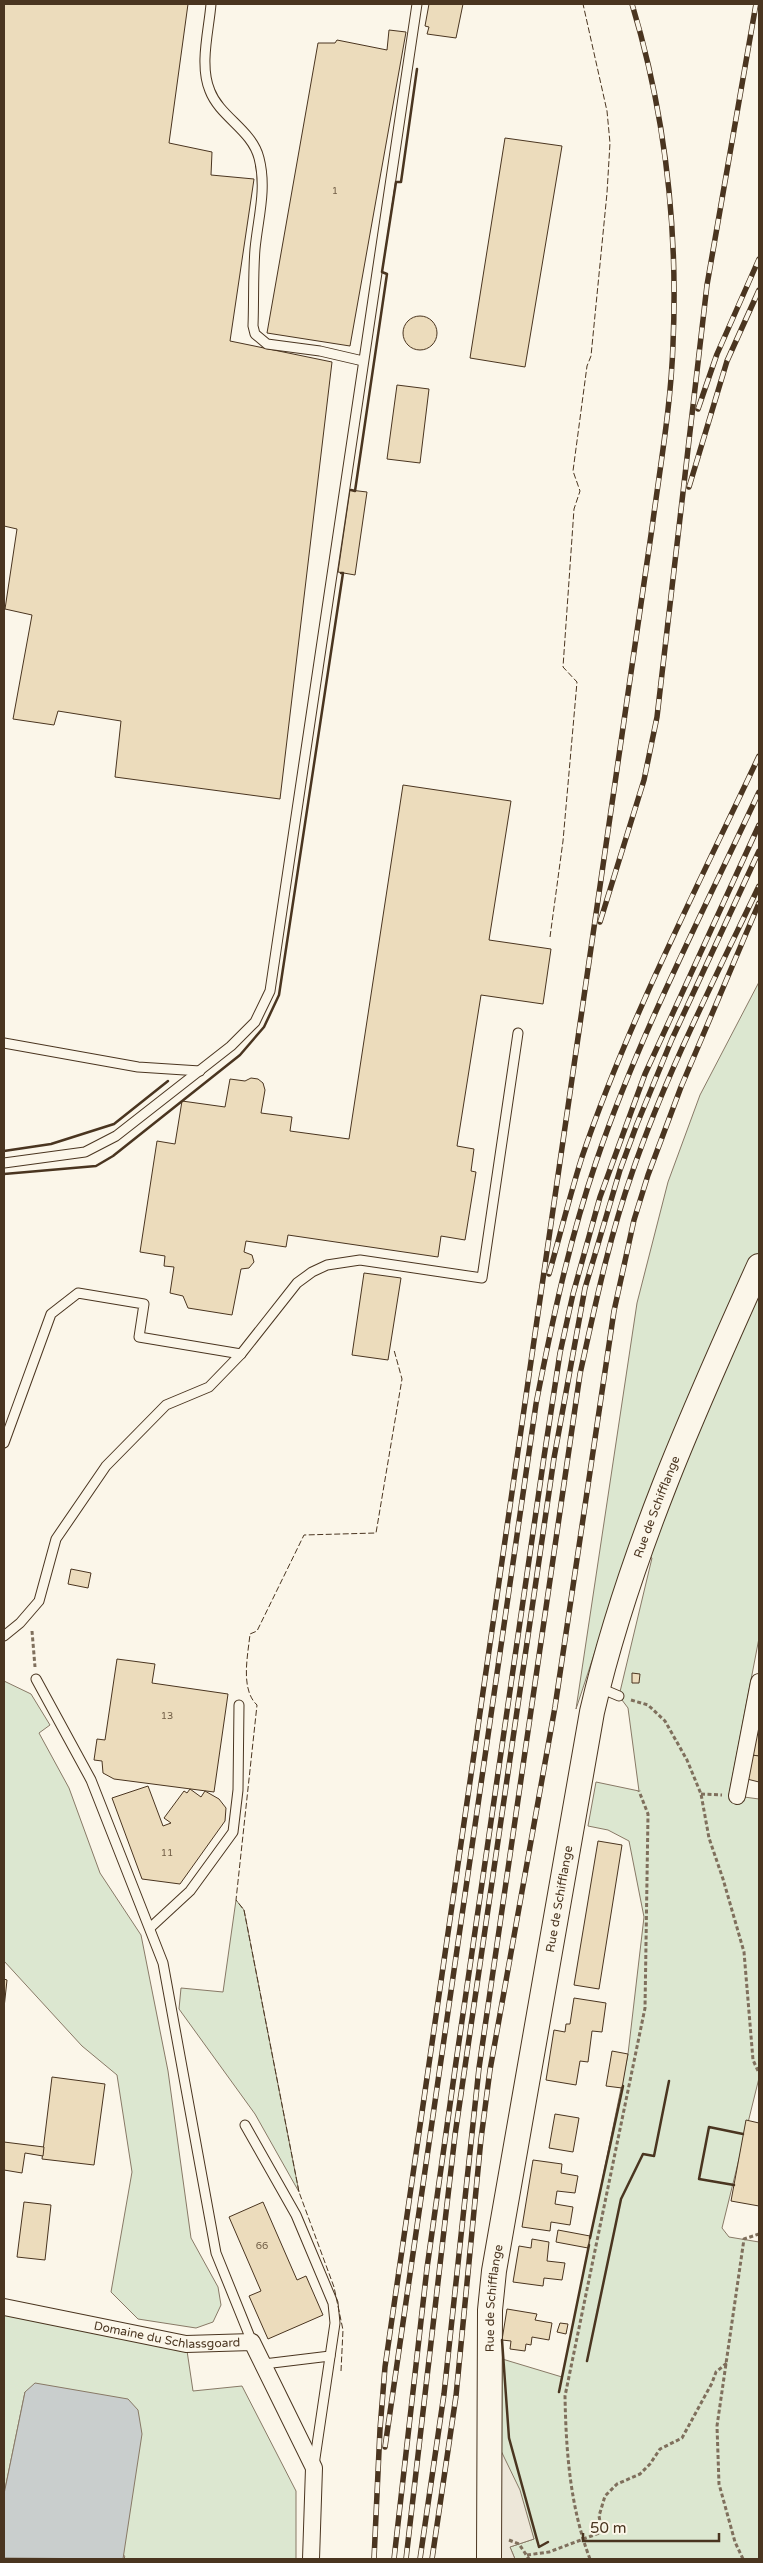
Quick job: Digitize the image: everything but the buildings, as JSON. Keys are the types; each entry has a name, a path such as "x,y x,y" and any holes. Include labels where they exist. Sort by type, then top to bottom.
{"street":[{"name":"Rue de Schifflange","path":"489,2559 490,2310 494,2270 578,1779 598,1687 614,1626 679,1448 759,1266"},
{"path":"736,1796 759,1682"},
{"name":"Domaine du Schlassgoard","path":"4,2308 186,2344 252,2342 314,2468 311,2559"}],"lane":[{"path":"211,4 205,72 210,92 252,141 262,172 262,202 255,248 253,326 255,334 267,344 363,361"},
{"path":"4,1163 85,1152 116,1136 231,1046 255,1022 270,990 417,4"},
{"path":"4,1636 30,1613 38,1601 56,1539 106,1466 166,1405 209,1387 241,1354 297,1283 312,1272 327,1265 360,1260 482,1278 518,1033"},
{"path":"4,1043 138,1067 200,1071"},
{"path":"4,1443 51,1314 78,1293 144,1304 139,1337 241,1354"},
{"path":"36,1679 92,1780 151,1927 162,1963 216,2253 252,2342"},
{"path":"598,1687 620,1696"},
{"path":"151,1927 190,1891 233,1832 238,1790 239,1705"},
{"path":"245,2125 296,2215 333,2303 335,2323 314,2468"},
{"path":"264,2364 330,2356"}],"path":[{"path":"30,1613 36,1679"},
{"path":"620,1696 648,1704 665,1721 687,1760 700,1794 709,1838 724,1878 744,1952 753,2060 759,2073"},
{"path":"590,2559 582,2540 566,2458 565,2396 645,2008 648,1814 640,1791"},
{"path":"743,2559 735,2542 719,2484 717,2426 728,2361 744,2239 759,2234"},
{"path":"527,2555 549,2552 602,2532 599,2516 605,2496 617,2484 640,2474 660,2450 682,2438 712,2384 716,2372 728,2361"}],"green space":[{"path":"759,982 759,1638 729,1795 759,1799 759,2078 722,2228 729,2237 759,2242 759,2559 515,2559 510,2547 534,2539 489,2426 489,2355 562,2377 628,2054 644,1917 629,1841 608,1830 588,1826 596,1782 639,1791 628,1708 619,1696 652,1558 640,1551 619,1579 576,1709 637,1303 668,1182 700,1095"},
{"path":"4,1681 31,1694 50,1725 39,1733 69,1788 100,1873 141,1935 168,2071 191,2238 218,2287 221,2305 213,2322 196,2328 138,2319 111,2292 132,2172 117,2075 82,2046 4,1961"},
{"path":"236,1900 244,1910 299,2192 255,2114 179,2009 181,1988 223,1992"},
{"path":"4,2307 186,2344 193,2391 242,2386 296,2491 296,2559 123,2559 125,2557 25,2392 4,2494"}],"shaded area":[{"path":"35,2383 128,2399 138,2410 142,2434 123,2559 4,2558 4,2494 25,2392"},
{"path":"489,2426 520,2490 534,2539 510,2547 515,2559 489,2559"}],"railway":[{"path":"374,2559 385,2367 652,528 670,390 674,301 671,215 667,172 653,87 632,4"},
{"path":"600,922 644,780 657,717 707,285 756,4"},
{"path":"698,409 717,354 759,259"},
{"path":"689,487 727,361 759,290"},
{"path":"549,1274 582,1157 621,1055 665,954 759,756"},
{"path":"385,2447 536,1404 555,1312 577,1222 613,1115 651,1021 759,792"},
{"path":"394,2559 427,2268 560,1353 573,1294 600,1197 645,1074 759,825"},
{"path":"406,2559 455,2135 554,1458 585,1288 620,1170 637,1124 672,1039 759,851"},
{"path":"420,2559 444,2394 479,2068 580,1374 609,1247 645,1136 675,1063 759,886"},
{"path":"432,2559 456,2396 481,2139 490,2070 555,1707 614,1311 634,1220 648,1175 681,1087 759,903"}],"fence":[{"path":"550,937 563,841 577,682 563,667 574,509 580,491 573,471 587,366 591,356 610,143 607,111 583,4"},
{"path":"341,2371 343,2330 334,2287 299,2192 244,1910 236,1900 257,1705 248,1690 246,1671 250,1634 257,1631 304,1535 376,1533 402,1379 394,1350"}],"wall":[{"path":"351,490 355,491 387,274 382,272 396,182 401,182 417,69"},
{"path":"4,1174 96,1166 113,1156 240,1055 264,1027 279,995 343,573 341,573"},
{"path":"4,1151 51,1144 114,1124 168,1081"},
{"path":"587,2361 621,2199 643,2154 654,2156 669,2081"},
{"path":"590,2238 623,2086"},
{"path":"734,2185 699,2179 709,2127 743,2134"},
{"path":"559,2392 589,2245"},
{"path":"502,2340 509,2438 539,2547 548,2542"}]}
